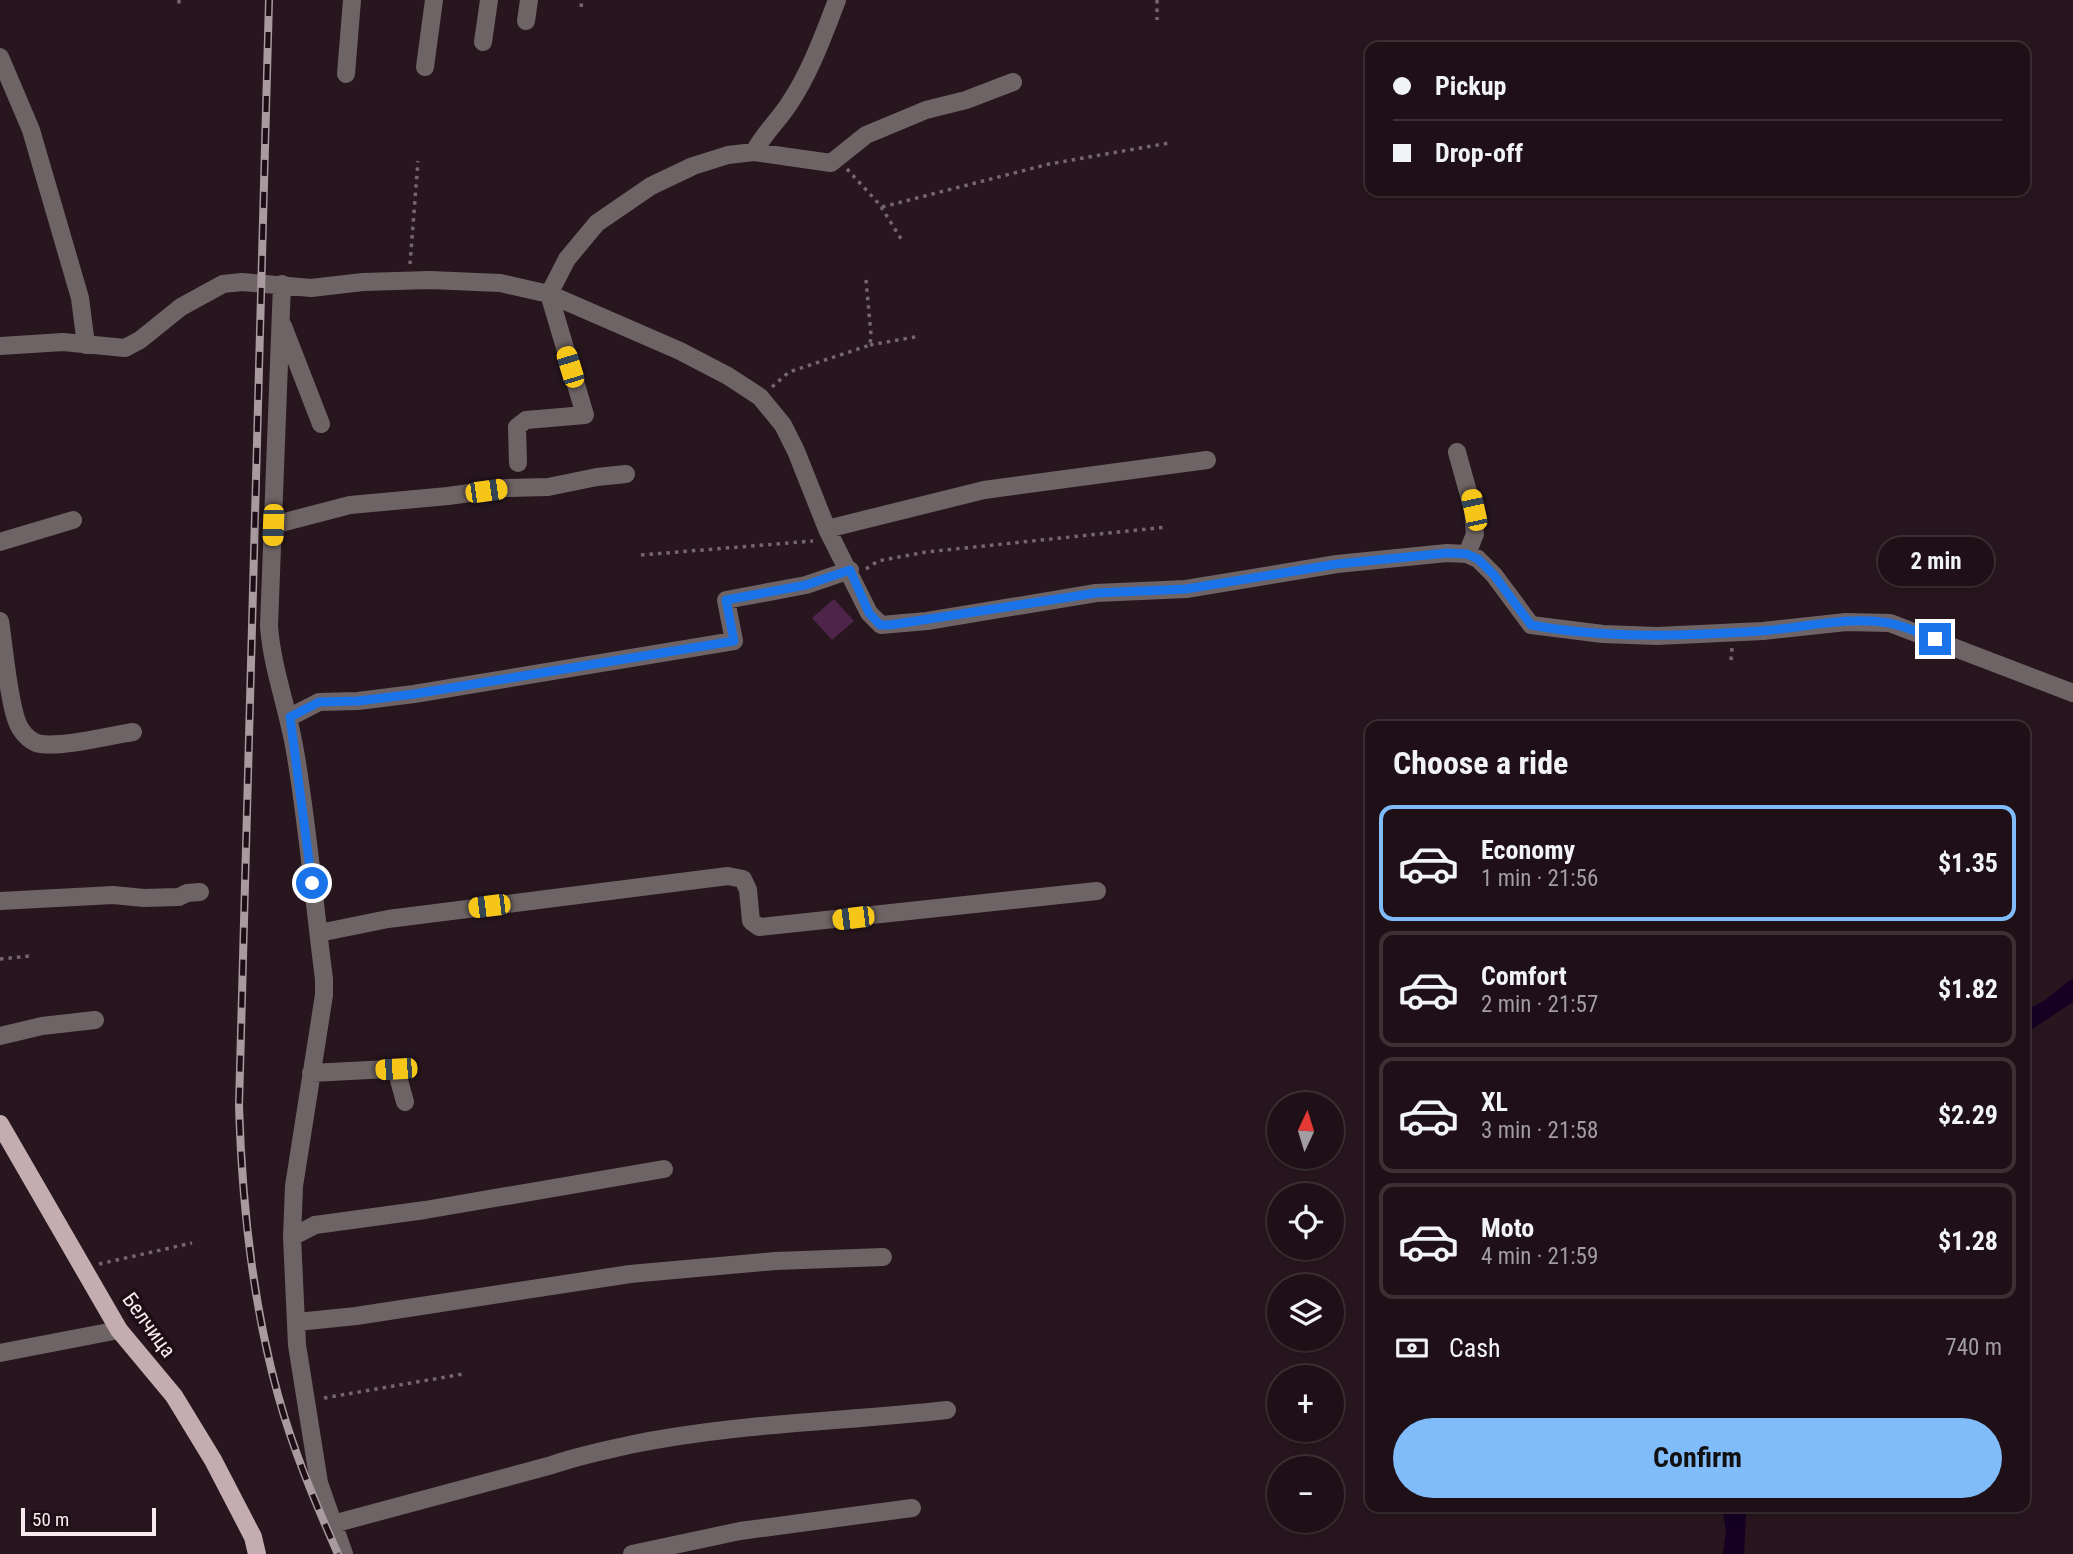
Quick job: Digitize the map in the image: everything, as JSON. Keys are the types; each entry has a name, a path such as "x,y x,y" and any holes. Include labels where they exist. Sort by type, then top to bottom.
{"main road":[{"name":"Белчица","path":"0,1125 6,1147 83,1267 119,1330 174,1396 213,1460 253,1537 257,1554"}],"street":[{"path":"346,74 352,0"},
{"path":"425,67 434,0"},
{"path":"483,42 489,0"},
{"path":"526,21 529,0"},
{"path":"754,152 765,132 789,104 810,64 837,0"},
{"path":"0,57 32,130 80,298 86,345"},
{"path":"518,463 517,427 520,423 526,420 585,415 549,294 567,259 597,223 651,186 692,166 728,155 754,152 831,163 874,131 926,110 966,100 1013,82"},
{"path":"0,346 63,342 125,348 140,340 181,307 223,284 282,284 311,288 363,282 500,283 549,294 680,351 728,376 760,397 783,425 830,534 869,613 880,625 1096,593 1186,589 1337,564 1424,554 1467,554 1478,559 1494,575 1531,625 1603,634 1657,636 1763,631 1846,622 1890,623 2073,693"},
{"path":"282,284 270,645 290,717 319,933 324,995 294,1186 292,1237 297,1345 319,1483 344,1554"},
{"path":"280,319 321,424"},
{"path":"1457,452 1474,510 1475,534 1467,554"},
{"path":"830,534 984,490 1207,460"},
{"path":"273,525 350,505 506,488 548,487 626,474"},
{"path":"0,542 73,520"},
{"path":"290,717 319,702 358,701 414,694 734,641 726,600 852,574"},
{"path":"0,621 14,709 18,726 27,737 38,744 133,732"},
{"path":"319,933 388,919 728,876 743,878 748,890 751,921 759,927 1097,891"},
{"path":"0,901 113,895 179,897 200,892"},
{"path":"0,1036 42,1026 95,1020"},
{"path":"311,1073 402,1068 405,1102"},
{"path":"292,1237 315,1225 425,1210 664,1169"},
{"path":"297,1322 356,1316 630,1274 775,1261 883,1257"},
{"path":"0,1353 119,1330"},
{"path":"333,1524 574,1457 671,1436 813,1420 867,1419 947,1409"},
{"path":"632,1554 740,1531 912,1508"}],"path":[{"path":"179,0 179,7"},
{"path":"581,7 582,0"},
{"path":"1157,0 1157,20"},
{"path":"881,207 1049,164 1169,143"},
{"path":"838,159 881,207 903,242"},
{"path":"409,281 418,161"},
{"path":"866,280 872,335 870,345"},
{"path":"760,397 789,372 870,345 920,336"},
{"path":"852,574 878,561 926,552 1096,532 1167,527"},
{"path":"641,555 830,534"},
{"path":"0,959 30,956"},
{"path":"83,1267 192,1242"},
{"path":"307,1401 463,1374"}],"shaded area":[{"path":"2073,978 2073,1002 2030,1031 2030,1008"},
{"path":"1723,1512 1745,1512 1744,1554 1723,1554 1726,1531"}],"building":[{"path":"834,599 854,621 832,640 812,618"}],"railway":[{"path":"269,0 240,1142 250,1252 269,1360 298,1456 338,1554"}],"route":[{"path":"312,883 290,717 319,702 358,701 414,694 734,641 726,600 806,585 850,570 869,613 880,625 890,625 1096,593 1186,589 1337,564 1424,554 1467,554 1478,559 1494,575 1531,625 1550,629 1657,636 1871,622 1890,623 1935,639"}]}
